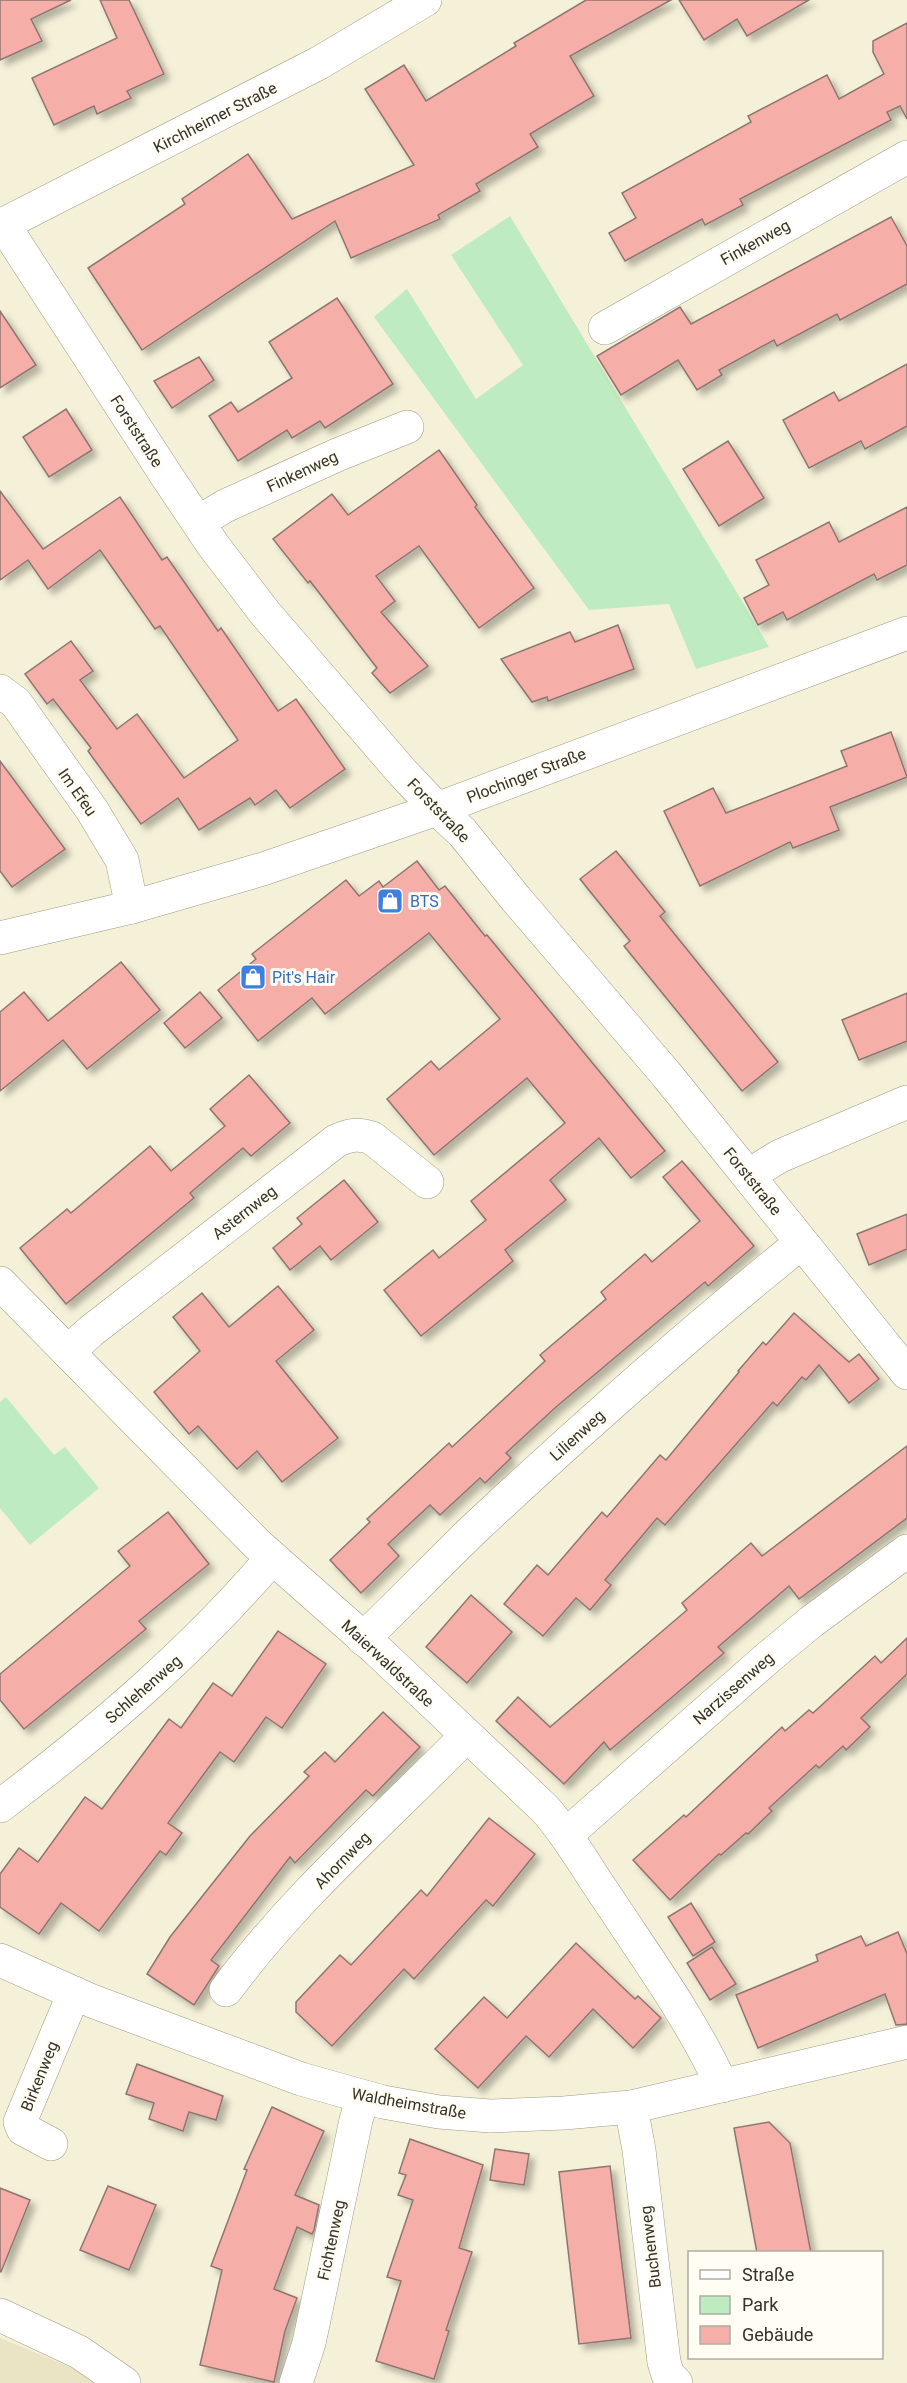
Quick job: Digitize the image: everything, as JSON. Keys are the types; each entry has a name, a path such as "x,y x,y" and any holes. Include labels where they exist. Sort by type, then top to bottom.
{"street":[{"name":"Kirchheimer Straße","path":"2,225 319,63 425,0"},
{"name":"Finkenweg","path":"605,328 907,157"},
{"name":"Forststraße","path":"2,225 199,522 265,613 437,809 462,832 516,899 666,1074 907,1373"},
{"name":"Finkenweg","path":"199,522 225,506 337,455 407,427"},
{"name":"Plochinger Straße","path":"0,938 132,907 263,869 437,809 907,633"},
{"name":"Im Efeu","path":"0,691 16,703 92,810 122,860 132,907"},
{"path":"749,1175 780,1156 907,1102"},
{"name":"Asternweg","path":"68,1352 91,1331 328,1147 349,1135 363,1134 372,1138 427,1182"},
{"name":"Lilienweg","path":"363,1639 473,1531 573,1439 680,1344 801,1243"},
{"name":"Maierwaldstraße","path":"0,1283 272,1558 363,1639 545,1809 567,1834 700,2042 722,2086"},
{"name":"Narzissenweg","path":"567,1834 771,1655 811,1622 907,1551"},
{"name":"Schlehenweg","path":"0,1806 67,1754 176,1660 224,1612 272,1558"},
{"name":"Ahornweg","path":"226,1990 242,1968 294,1909 466,1736"},
{"name":"Waldheimstraße","path":"0,1960 74,1993 249,2061 363,2097 439,2112 490,2116 631,2107 907,2042"},
{"name":"Birkenweg","path":"51,2144 23,2129 20,2122 74,1993"},
{"name":"Fichtenweg","path":"296,2383 309,2343 356,2120 363,2097"},
{"name":"Buchenweg","path":"631,2107 639,2150 664,2362 668,2375 676,2383"},
{"path":"0,2315 79,2352 124,2383"}],"shaded area":[{"path":"0,2338 92,2376 101,2383 0,2383"}],"green space":[{"path":"510,216 769,647 696,669 669,604 589,610 374,317 407,289 476,399 523,365 451,255"},
{"path":"6,1397 54,1455 65,1447 99,1488 30,1545 0,1508 0,1402"}],"building":[{"path":"0,0 71,0 31,19 42,41 0,60"},
{"path":"100,0 129,0 164,74 127,91 131,98 97,114 94,106 54,125 32,78 117,38"},
{"path":"586,0 671,0 570,56 594,96 530,134 538,147 476,184 480,191 438,215 440,219 351,258 335,221 142,350 88,268 185,204 182,199 248,154 292,219 414,165 365,89 404,65 426,101 516,46 514,43"},
{"path":"679,0 809,0 747,36 737,19 704,40"},
{"path":"907,23 907,119 900,106 887,112 891,120 740,199 743,205 705,225 702,219 625,261 609,233 636,218 622,193 751,122 748,116 827,75 839,99 884,74 873,52 873,41"},
{"path":"891,217 907,246 907,284 840,320 837,314 777,346 774,340 719,370 722,375 697,390 678,360 621,395 597,356 680,307 691,324"},
{"path":"337,298 393,384 325,428 320,421 292,438 287,430 238,461 209,416 231,402 238,412 292,378 269,342"},
{"path":"0,311 36,365 0,388"},
{"path":"199,357 214,380 172,408 154,381"},
{"path":"907,364 907,426 865,449 861,441 809,468 783,420 834,392 839,401"},
{"path":"66,409 92,450 49,477 23,437"},
{"path":"728,441 764,498 719,526 683,469"},
{"path":"439,450 477,505 475,507 534,588 479,628 419,546 376,576 395,601 381,612 428,666 390,693 372,673 377,668 310,581 308,583 273,539 332,494 348,515"},
{"path":"0,491 43,549 120,497 162,560 167,557 218,631 221,628 278,711 296,699 345,769 290,808 276,790 255,805 250,798 199,830 178,798 141,824 88,751 91,748 53,699 47,704 25,674 71,641 93,671 80,680 117,729 137,714 184,778 238,740 160,626 155,629 100,550 48,589 28,560 0,580"},
{"path":"907,507 907,565 877,580 874,574 787,620 783,612 758,625 744,598 769,585 756,560 829,522 839,542"},
{"path":"618,625 634,669 548,701 547,697 532,702 501,659 570,632 575,642"},
{"path":"891,732 907,777 830,807 839,830 793,848 790,842 700,886 664,811 713,788 726,813 847,766 841,751"},
{"path":"0,761 65,849 12,887 0,871"},
{"path":"616,851 665,912 660,916 778,1062 742,1091 624,946 630,941 580,879"},
{"path":"417,861 439,890 445,886 485,936 487,935 665,1151 631,1178 599,1138 550,1180 566,1200 505,1250 513,1261 421,1336 384,1290 433,1250 439,1258 486,1220 471,1201 565,1123 527,1078 434,1155 387,1099 431,1061 439,1070 500,1019 429,933 325,1014 312,998 258,1041 218,990 256,959 252,954 346,880 359,896 379,881 383,887"},
{"path":"121,962 160,1010 87,1069 63,1040 0,1091 0,1012 24,992 48,1021"},
{"path":"200,992 222,1018 185,1048 164,1023"},
{"path":"907,993 907,1041 859,1060 842,1020"},
{"path":"249,1075 290,1123 251,1156 243,1148 190,1193 194,1198 66,1304 20,1248 67,1209 71,1213 150,1146 171,1171 225,1126 210,1109"},
{"path":"682,1161 754,1246 708,1286 705,1282 556,1407 506,1453 511,1458 485,1483 480,1478 440,1515 430,1505 388,1544 399,1556 361,1593 330,1560 370,1522 367,1519 449,1443 452,1447 545,1361 540,1355 606,1299 601,1292 645,1254 652,1262 700,1221 663,1177"},
{"path":"344,1180 378,1222 331,1260 320,1246 290,1270 273,1248 302,1224 297,1218"},
{"path":"907,1214 907,1249 869,1265 857,1234"},
{"path":"278,1286 314,1330 276,1361 338,1438 282,1482 257,1451 237,1469 198,1426 189,1434 154,1392 200,1351 173,1317 202,1293 229,1327"},
{"path":"794,1313 849,1362 859,1354 879,1379 849,1403 819,1365 806,1380 802,1377 777,1406 773,1402 665,1525 657,1518 605,1580 611,1585 590,1610 576,1598 543,1636 504,1604 537,1565 548,1575 602,1512 607,1517 660,1455 666,1460 763,1342 766,1345"},
{"path":"907,1446 907,1518 799,1599 789,1586 718,1647 724,1653 610,1750 604,1742 564,1784 496,1721 518,1697 550,1727 687,1610 682,1603 751,1543 762,1556"},
{"path":"168,1512 209,1564 139,1621 146,1629 24,1729 0,1700 0,1674 130,1566 118,1551"},
{"path":"471,1595 512,1632 467,1683 426,1647"},
{"path":"278,1631 326,1664 282,1728 266,1717 234,1762 220,1752 168,1823 182,1833 166,1855 160,1851 99,1931 61,1903 39,1934 0,1907 0,1874 19,1848 38,1862 85,1797 102,1809 169,1719 181,1728 213,1683 232,1696"},
{"path":"907,1638 907,1674 861,1718 870,1727 846,1750 843,1746 819,1768 816,1765 769,1808 772,1811 748,1834 746,1833 721,1855 719,1854 670,1900 633,1860 684,1815 686,1817 782,1727 785,1731 809,1710 813,1713 875,1656 881,1663"},
{"path":"383,1712 420,1747 373,1796 366,1790 295,1863 290,1857 211,1960 219,1966 194,2005 147,1974 170,1937 250,1836 309,1776 304,1772 325,1752 335,1762"},
{"path":"489,1818 535,1854 493,1906 486,1900 414,1979 404,1969 332,2046 296,2012 296,2002 340,1955 351,1965 421,1890 427,1896"},
{"path":"691,1903 715,1942 693,1956 668,1917"},
{"path":"898,1932 907,1954 907,2024 896,2025 885,1994 758,2048 736,1995 818,1961 816,1955 861,1936 866,1946"},
{"path":"576,1943 635,1999 638,1996 661,2018 633,2048 593,2009 549,2057 526,2036 478,2088 435,2049 484,1997 507,2018"},
{"path":"712,1947 736,1984 710,2000 687,1963"},
{"path":"137,2064 223,2096 216,2120 189,2112 183,2131 149,2119 154,2103 126,2094"},
{"path":"272,2107 324,2131 295,2195 319,2205 314,2230 312,2234 297,2227 274,2289 297,2298 285,2331 274,2382 200,2365 222,2270 211,2266 247,2170 244,2169"},
{"path":"769,2122 790,2143 811,2251 757,2251 734,2128"},
{"path":"410,2139 483,2165 459,2248 472,2252 446,2330 449,2331 434,2379 376,2361 401,2281 387,2277 413,2200 398,2195 406,2175 399,2173"},
{"path":"495,2149 529,2154 524,2185 490,2180"},
{"path":"610,2166 631,2338 579,2344 559,2172"},
{"path":"108,2186 156,2205 129,2270 80,2250"},
{"path":"0,2188 30,2200 1,2272 0,2271"}],"place":[{"name":"BTS","path":"390,901"},
{"name":"Pit's Hair","path":"253,977"}]}
